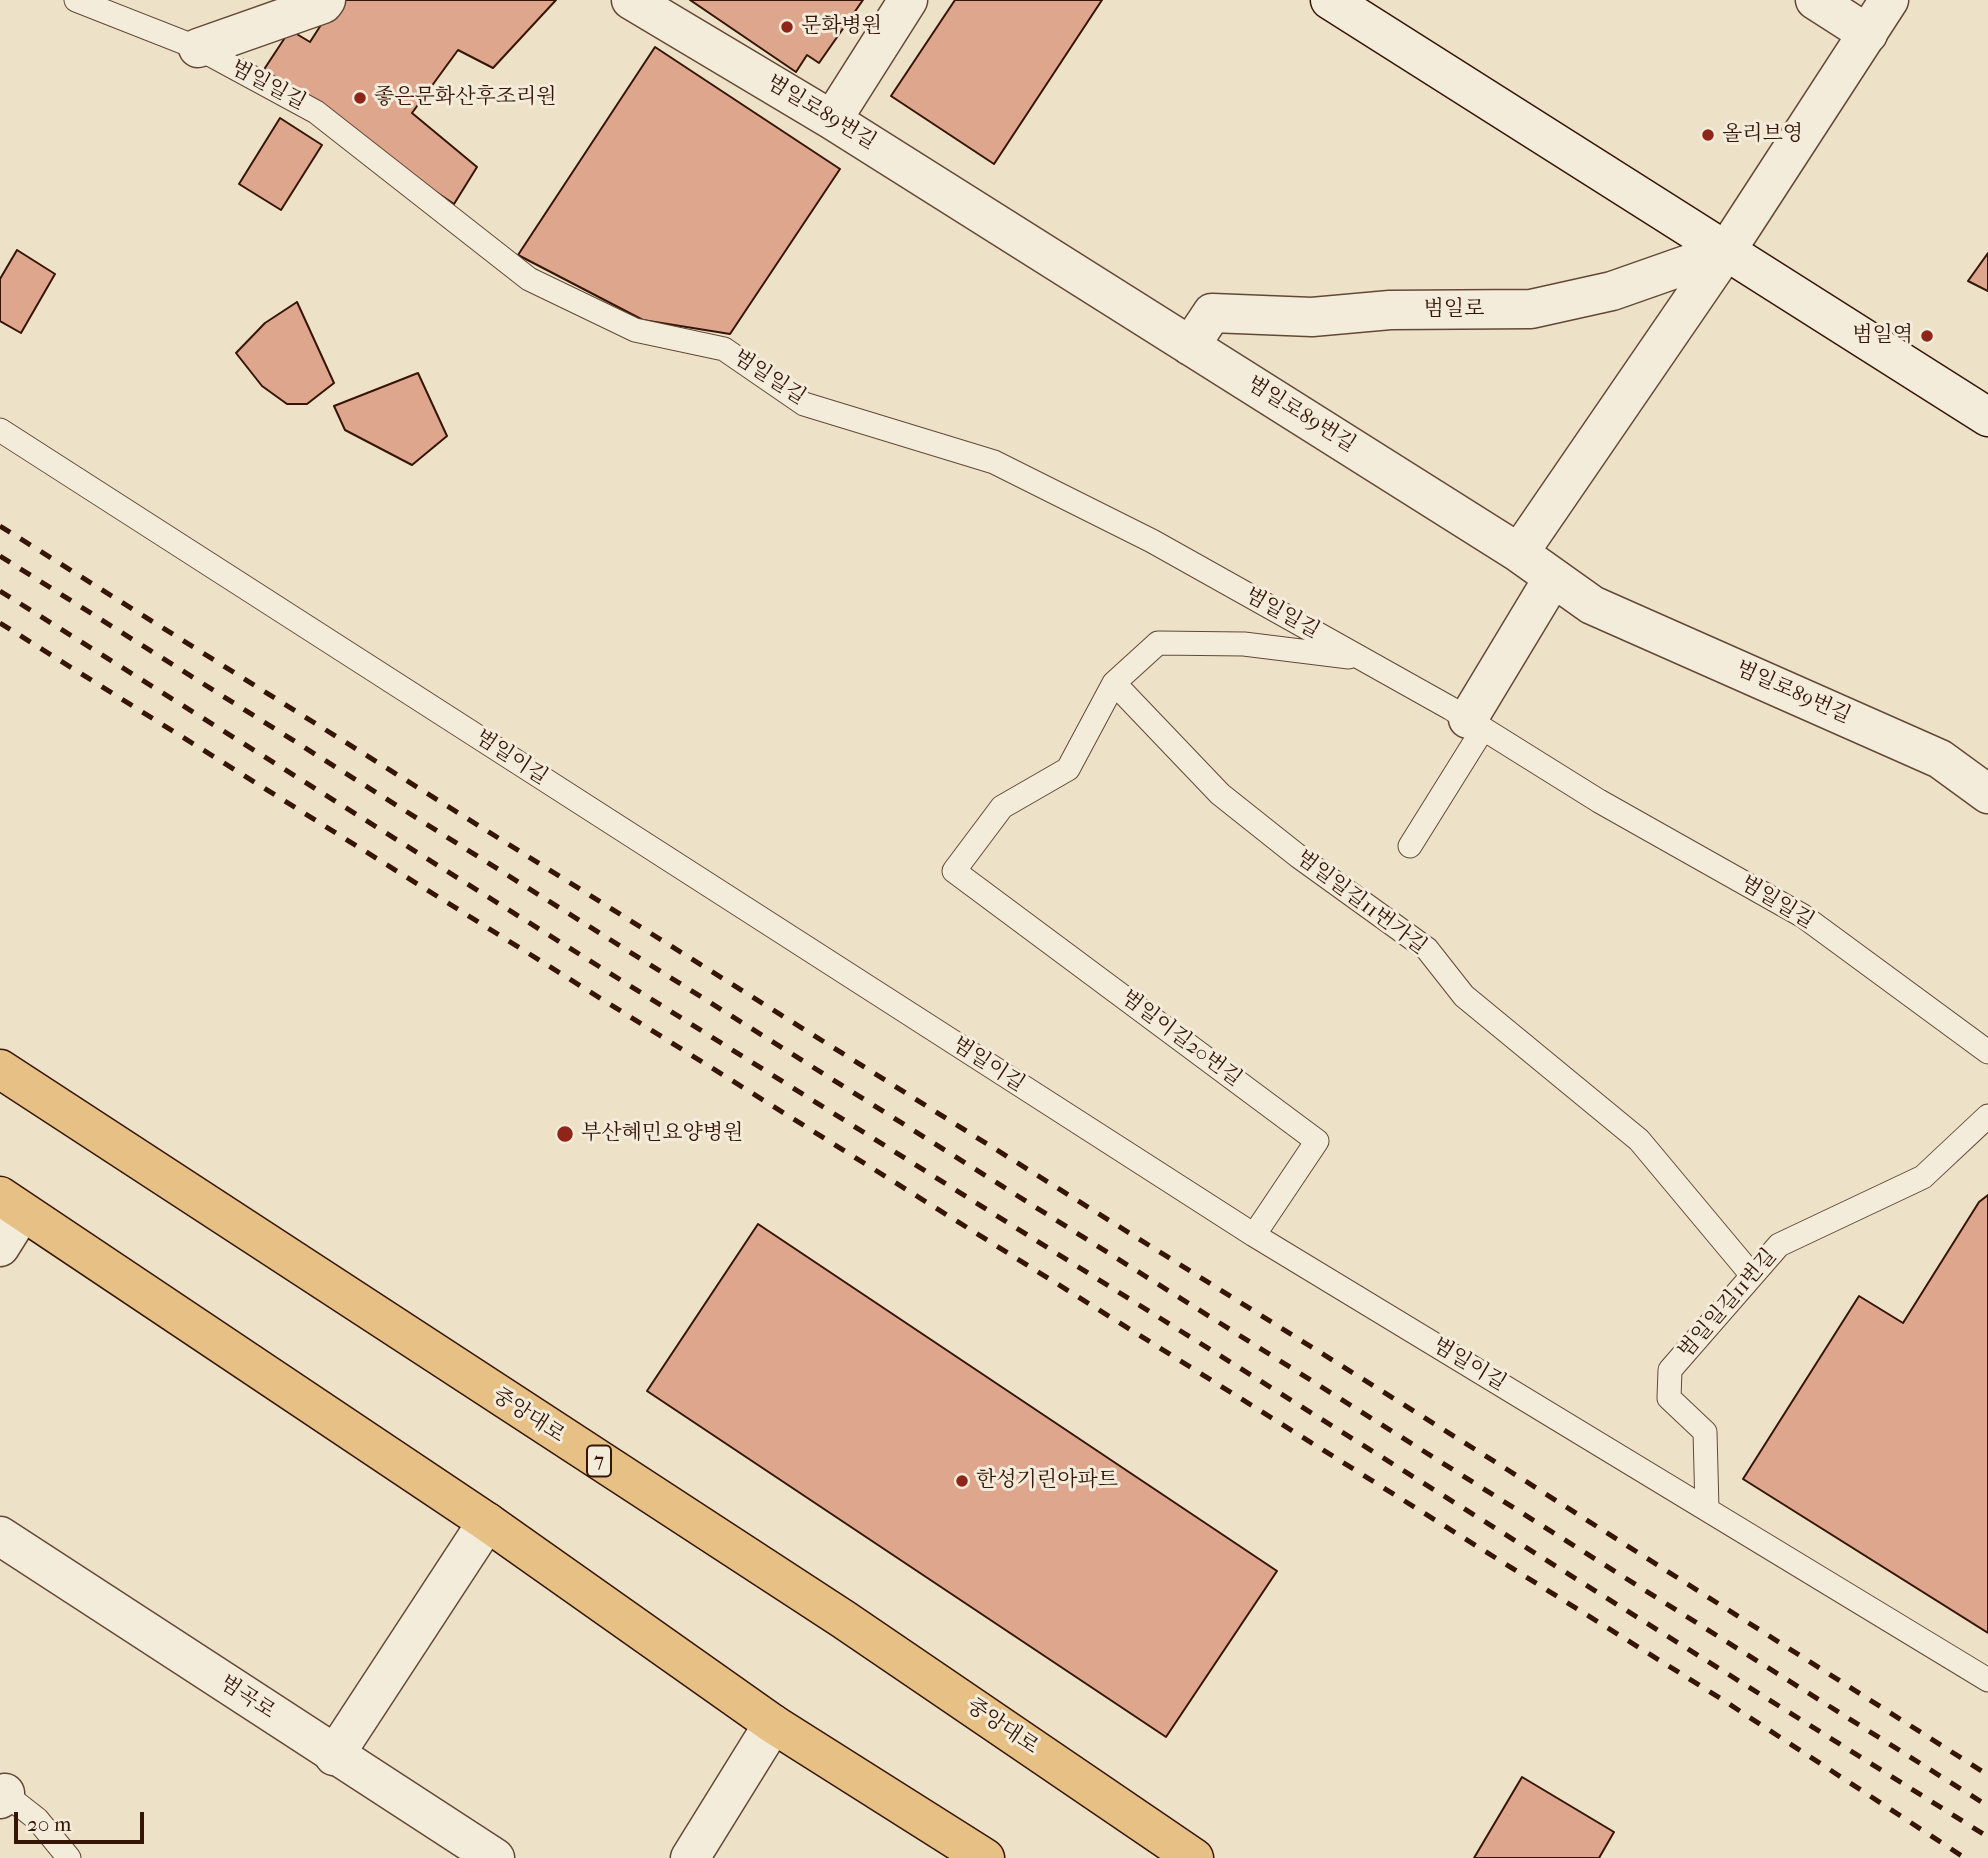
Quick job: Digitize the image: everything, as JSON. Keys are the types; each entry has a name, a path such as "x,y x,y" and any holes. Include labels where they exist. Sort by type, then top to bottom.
{"main road":[{"name":"중앙대로","path":"0,1069 843,1619 1195,1858"},
{"path":"11,1204 487,1522 774,1724 985,1858"}],"street":[{"path":"198,48 323,4 326,0"},
{"name":"범일로89번길","path":"631,0 832,120 1519,553 1592,605 1940,759 1988,794"},
{"path":"832,120 908,0"},
{"path":"1330,0 1988,417"},
{"path":"1815,0 1868,34"},
{"path":"1519,553 1726,251 1889,0"},
{"name":"범일로","path":"1190,346 1212,313 1312,317 1390,310 1531,309 1612,290 1726,251"},
{"path":"1475,724 1553,578"},
{"path":"0,1247 11,1204"},
{"path":"334,1756 487,1522"},
{"name":"범곡로","path":"0,1536 334,1756 495,1858"},
{"path":"690,1858 774,1724"}],"lane":[{"name":"범일일길","path":"76,0 198,48 316,112 529,279 635,330 724,349 804,404 994,462 1152,541 1475,724 1600,802 1803,916 1988,1052"},
{"name":"범일이길","path":"0,430 1254,1235 1988,1680"},
{"path":"1114,683 1158,643 1244,644 1362,659"},
{"name":"범일이길20번길","path":"1114,683 1068,769 1002,807 954,871 1317,1141 1254,1235"},
{"name":"범일일길11번가길","path":"1114,683 1220,794 1298,856 1427,949 1464,996 1639,1140 1751,1274"},
{"path":"1410,846 1475,724"},
{"name":"범일일길11번길","path":"1707,1509 1705,1432 1669,1398 1670,1370 1779,1245 1923,1177 1988,1116"},
{"path":"2,1794 37,1819 69,1858"}],"building":[{"name":"좋은문화산후조리원","path":"337,0 556,0 493,68 458,50 412,113 477,167 454,204 261,74 290,30 310,42"},
{"name":"문화병원","path":"690,0 863,0 819,63 807,55 796,72"},
{"path":"955,0 1102,0 994,164 891,96"},
{"path":"655,47 840,169 730,334 643,320 518,255"},
{"path":"280,118 322,145 281,210 239,184"},
{"path":"17,250 55,274 21,333 0,321 0,279"},
{"path":"1988,253 1988,291 1968,281"},
{"path":"297,302 334,383 307,404 287,404 262,386 236,353 265,323"},
{"path":"418,373 447,436 412,465 345,430 334,406"},
{"path":"1988,1195 1988,1633 1743,1479 1859,1296 1903,1323 1979,1202"},
{"name":"한성기린아파트","path":"758,1224 1277,1571 1166,1737 647,1391"},
{"path":"1522,1777 1614,1832 1599,1858 1474,1858"}],"railway":[{"path":"0,526 1508,1470 1988,1775"},
{"path":"0,556 1988,1806"},
{"path":"0,591 1988,1837"},
{"path":"0,623 1723,1700 1965,1858"}],"place":[{"name":"문화병원","path":"787,27"},
{"name":"좋은문화산후조리원","path":"360,98"},
{"name":"올리브영","path":"1708,135"},
{"name":"범일역","path":"1927,336"},
{"name":"부산혜민요양병원","path":"565,1134"},
{"name":"한성기린아파트","path":"962,1481"}]}
